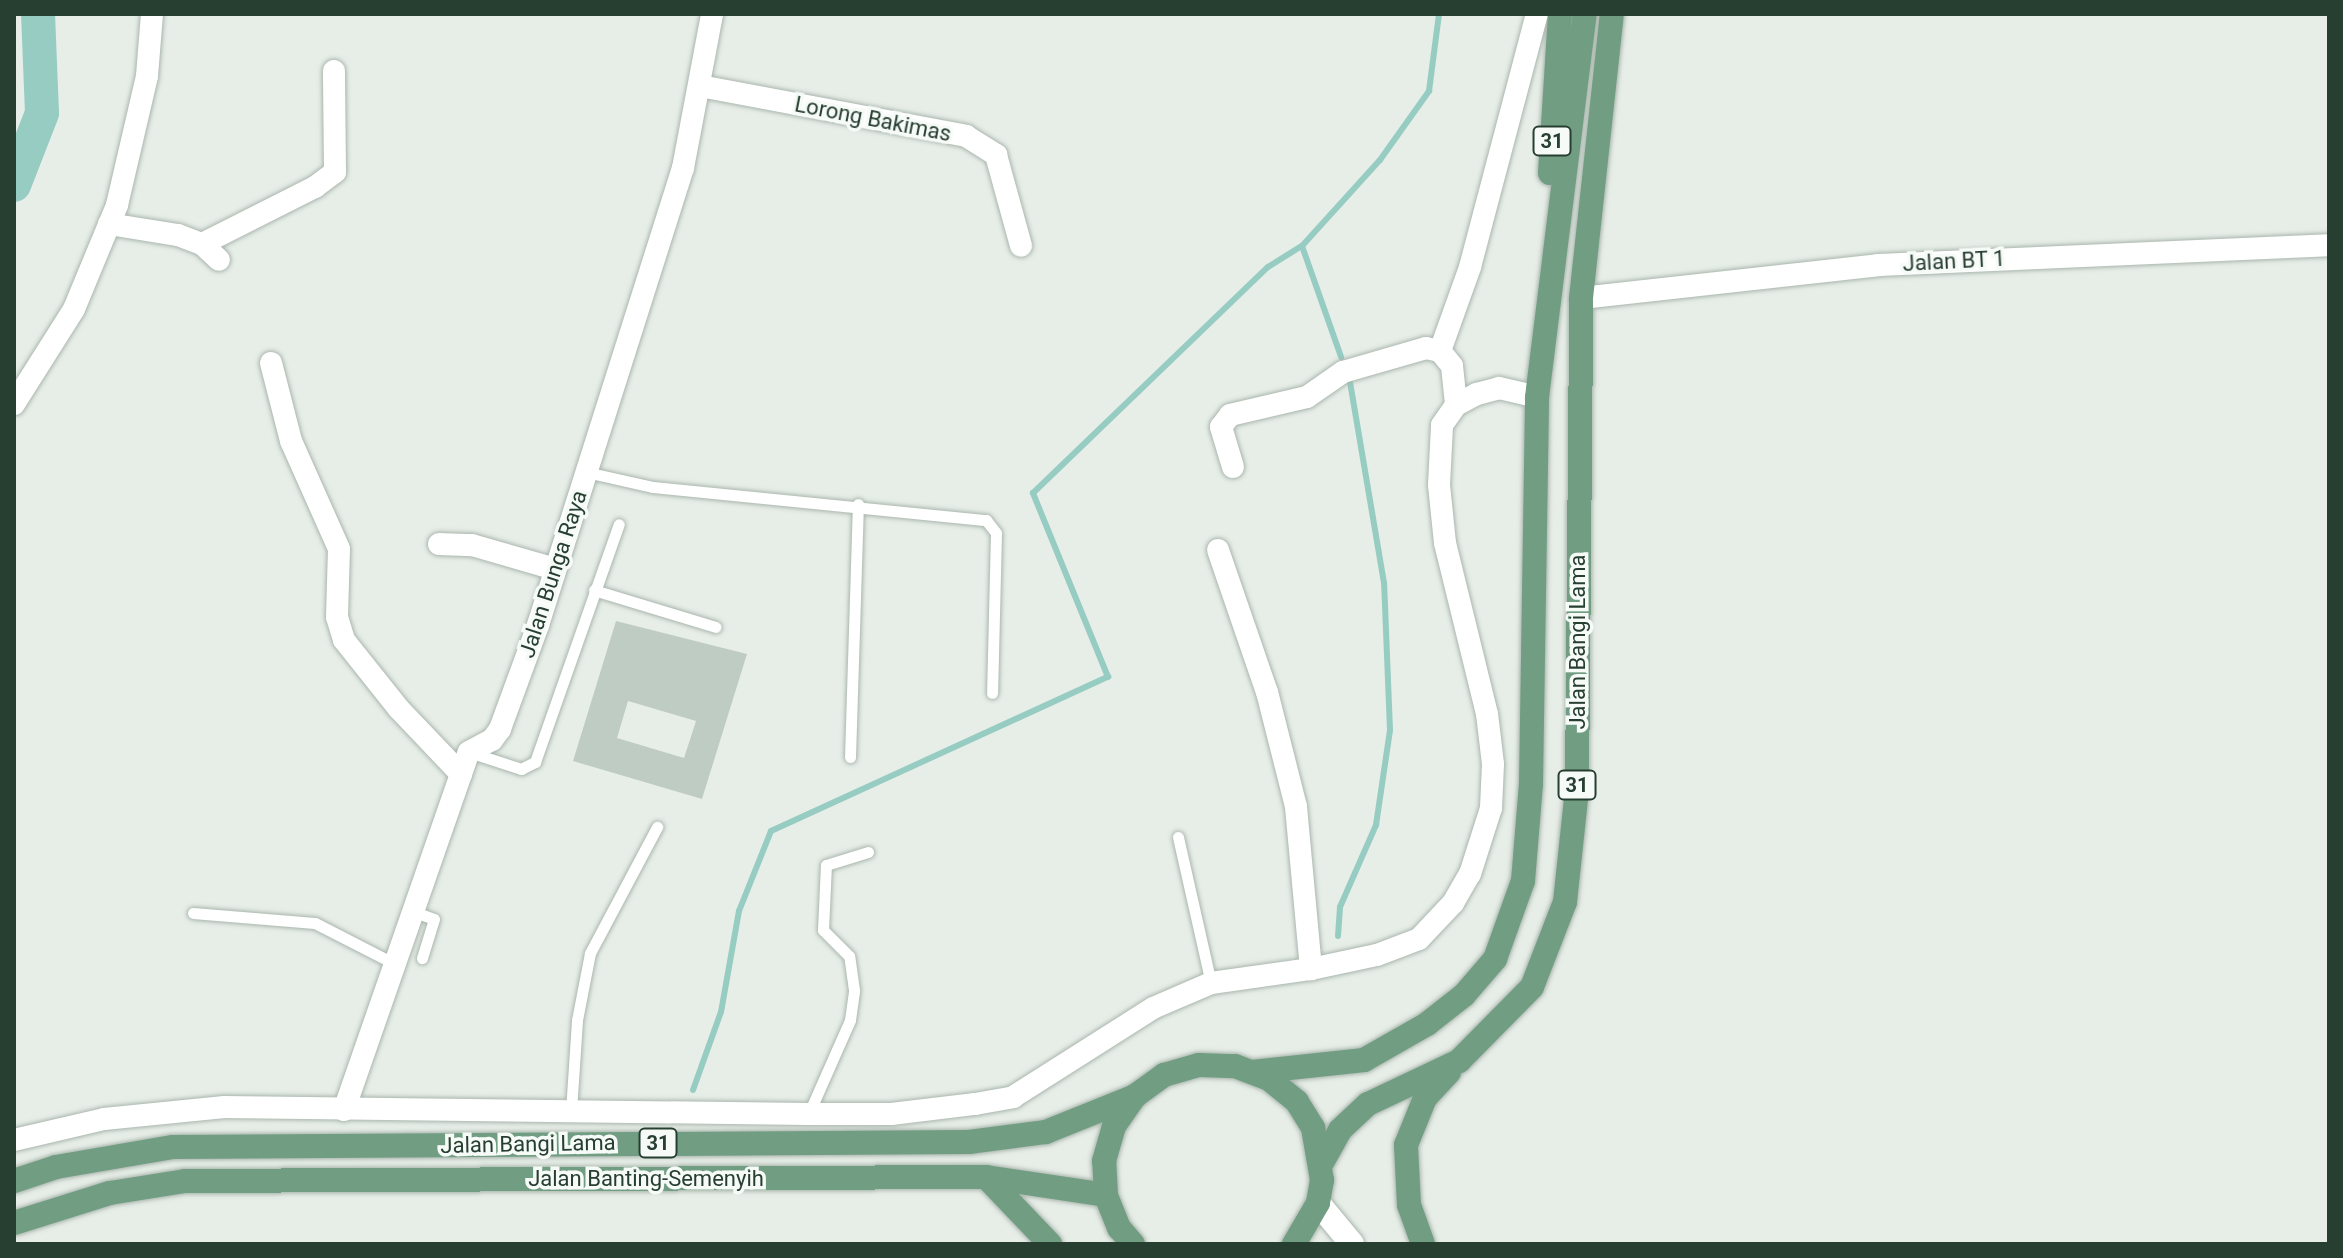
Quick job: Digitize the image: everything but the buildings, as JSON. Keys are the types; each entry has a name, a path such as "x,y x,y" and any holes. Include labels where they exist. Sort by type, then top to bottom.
{"main road":[{"name":"Jalan Bangi Lama","path":"1554,267 1549,188 1560,14"},
{"name":"Jalan Bangi Lama","path":"14,1181 56,1167 173,1147 969,1142 1046,1132 1135,1096 1164,1075 1199,1065 1252,1072 1364,1060 1427,1024 1464,995 1495,959 1523,881 1528,825 1537,397 1585,14"},
{"name":"Jalan Bangi Lama","path":"1294,1244 1318,1203 1323,1161 1340,1130 1368,1104 1459,1061 1532,987 1565,902 1577,789 1581,298 1612,14"},
{"path":"1423,1244 1409,1205 1406,1145 1425,1098 1459,1061"},
{"name":"Jalan Bangi Lama","path":"1252,1072 1269,1079 1297,1102 1313,1128 1323,1161"},
{"name":"Jalan Bangi Lama","path":"1106,1195 1104,1161 1114,1126 1135,1096"},
{"path":"986,1177 1050,1244"},
{"name":"Jalan Banting-Semenyih","path":"14,1223 110,1193 185,1181 986,1177 1106,1195"},
{"name":"31","path":"1106,1195 1122,1239"}],"street":[{"path":"14,404 74,309 109,224 131,157 152,14"},
{"name":"Jalan Bunga Raya","path":"469,752 492,740 500,729 555,569 683,168 712,14"},
{"path":"1440,351 1470,267 1537,14"},
{"path":"202,244 315,187 335,172 334,71"},
{"name":"Lorong Bakimas","path":"700,86 966,136 996,155 1021,246"},
{"path":"109,224 136,225 202,244 219,260"},
{"name":"Jalan BT 1","path":"1581,298 1878,265 2329,245"},
{"path":"1233,467 1221,427 1230,415 1307,397 1343,372 1426,348 1440,351 1452,366 1456,405"},
{"path":"271,363 286,427 339,549 337,617 344,640 399,709 461,774"},
{"path":"14,1140 104,1119 224,1107 891,1114 1013,1097 1153,1008 1211,983 1311,969 1377,955 1419,939 1453,903 1470,874 1491,808 1493,764 1487,714 1445,543 1439,485 1442,425 1456,405 1499,388 1537,397"},
{"path":"439,544 472,545 555,569"},
{"path":"1218,550 1267,692 1296,807 1311,969"},
{"path":"344,1110 469,752"},
{"path":"1318,1203 1352,1244"}],"lane":[{"path":"586,472 653,487 858,504 986,520 996,533 992,693"},
{"path":"850,757 858,504"},
{"path":"469,752 521,769 535,762 619,524"},
{"path":"594,590 716,627"},
{"path":"571,1111 579,1006 590,953 657,827"},
{"path":"1178,837 1211,983"},
{"path":"809,1114 850,1020 854,990 849,956 823,930 826,865 868,852"},
{"path":"412,910 434,919 422,958"},
{"path":"193,913 315,923 393,963"}],"path":[{"path":"634,1244 650,1244"}],"waterway":[{"path":"14,185 42,113 38,14"},
{"path":"693,1090 721,1012 739,911 771,831 1108,677 1033,493 1268,267 1302,246 1380,160 1429,91 1439,14"},
{"path":"1302,246 1341,357"},
{"path":"1338,936 1340,907 1376,825 1390,730 1384,583 1349,376"}]}
